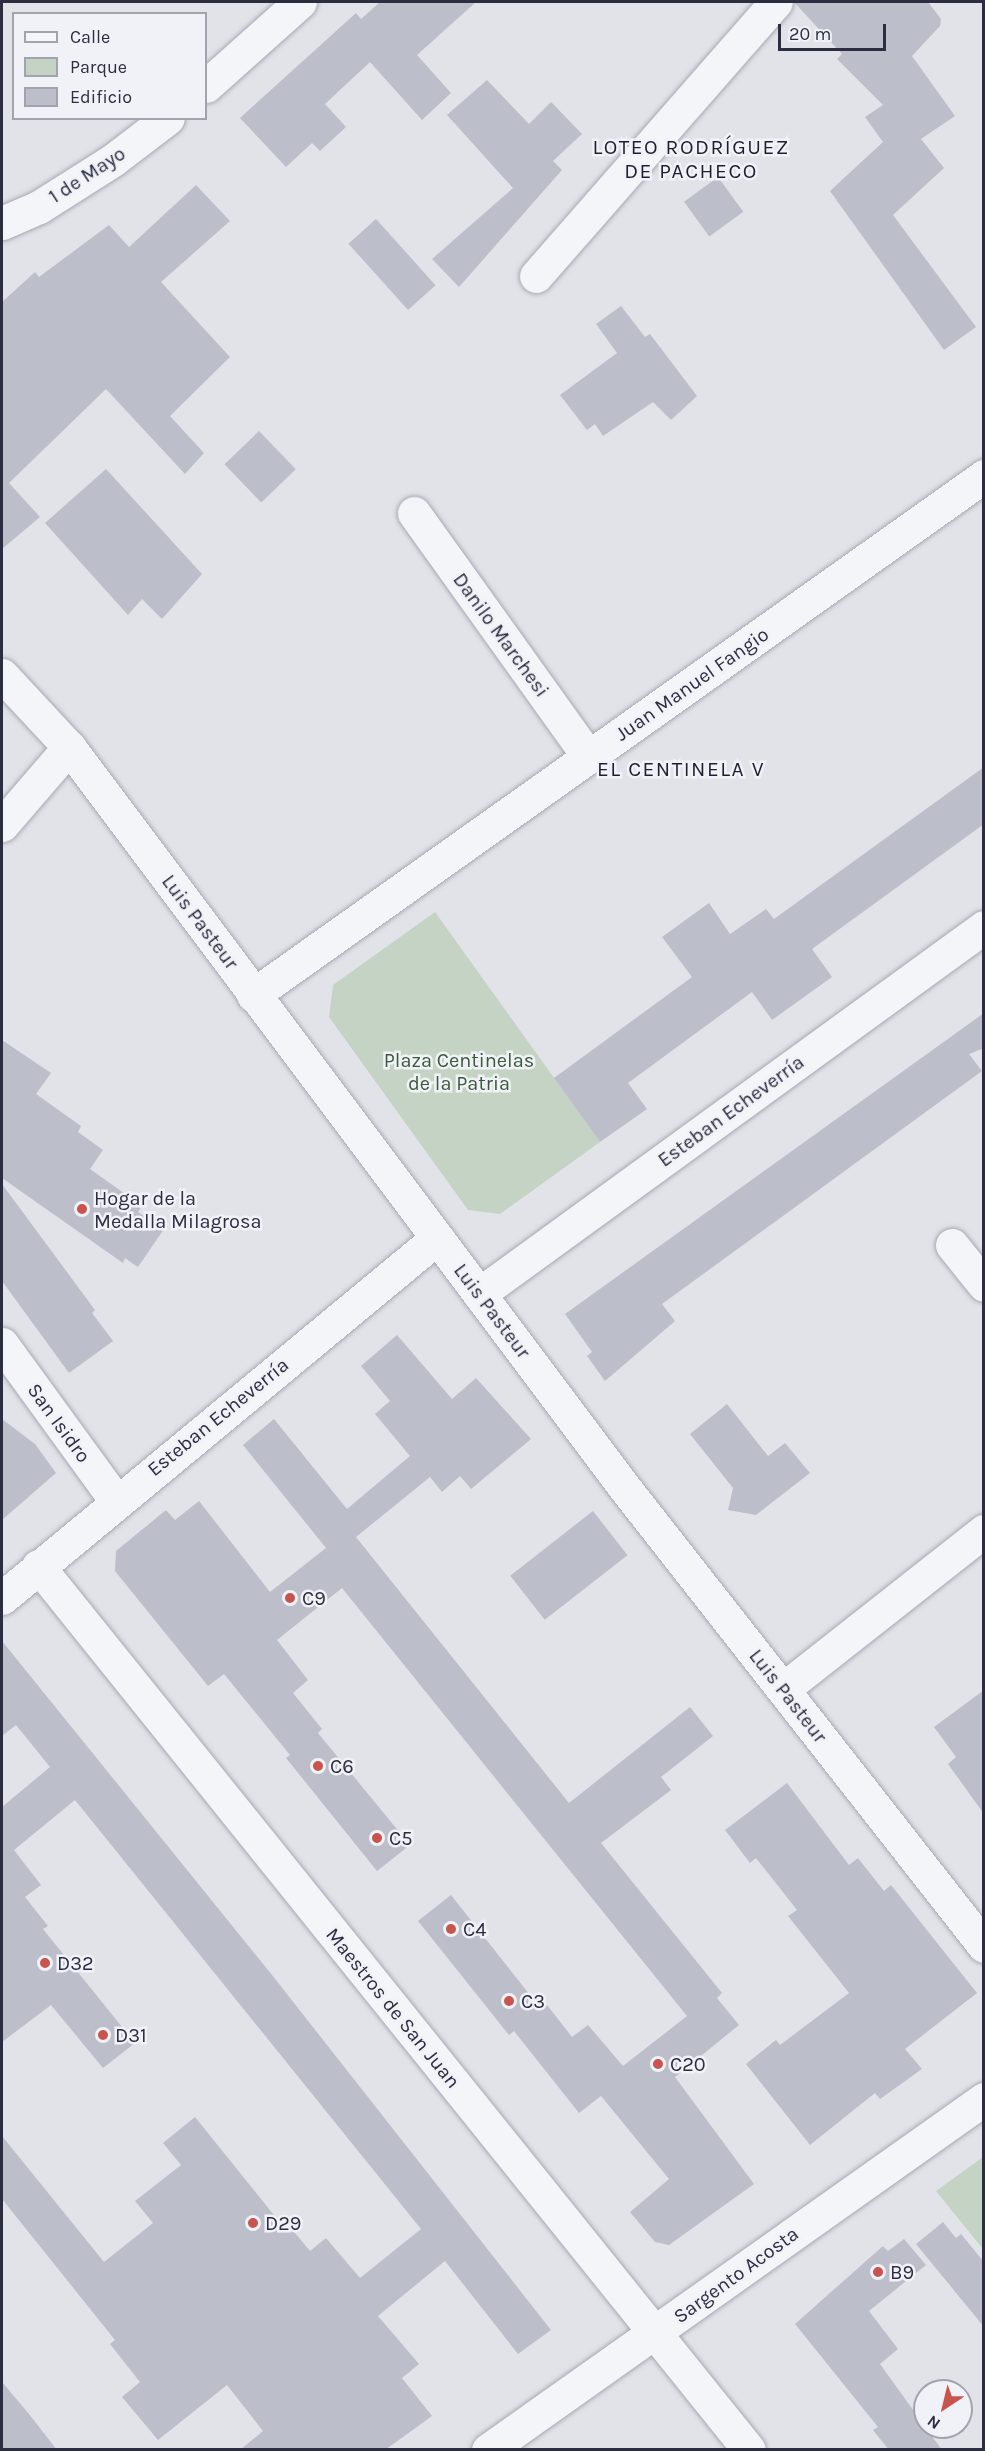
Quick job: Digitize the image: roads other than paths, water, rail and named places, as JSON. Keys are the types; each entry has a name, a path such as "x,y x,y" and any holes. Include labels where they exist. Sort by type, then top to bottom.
{"street":[{"path":"207,85 300,2"},
{"path":"536,276 776,2"},
{"name":"1 de Mayo","path":"2,223 39,207 113,160 165,120"},
{"name":"Juan Manuel Fangio","path":"253,995 984,476"},
{"name":"Danilo Marchesi","path":"414,513 589,757"},
{"name":"Luis Pasteur","path":"2,675 69,747 479,1294 984,1946"},
{"path":"2,825 69,747"},
{"name":"Esteban Echeverría","path":"479,1294 984,927"},
{"name":"Esteban Echeverría","path":"2,1598 116,1501 437,1238"},
{"path":"952,1245 984,1285"},
{"name":"San Isidro","path":"2,1344 116,1501"},
{"path":"783,1689 984,1531"},
{"name":"Maestros de San Juan","path":"38,1566 749,2450"},
{"name":"Sargento Acosta","path":"488,2450 984,2098"}],"place":[{"name":"Hogar de la Medalla Milagrosa","path":"82,1209"},
{"name":"C9","path":"290,1598"},
{"name":"C6","path":"318,1766"},
{"name":"C5","path":"377,1838"},
{"name":"C4","path":"451,1929"},
{"name":"D32","path":"45,1963"},
{"name":"C3","path":"509,2001"},
{"name":"D31","path":"103,2035"},
{"name":"C20","path":"658,2064"},
{"name":"D29","path":"253,2223"},
{"name":"B9","path":"878,2272"}],"district":[{"name":"LOTEO RODRÍGUEZ DE PACHECO","path":"691,159"},
{"name":"EL CENTINELA V","path":"681,769"}],"park label":[{"name":"Plaza Centinelas de la Patria","path":"459,1072"}]}
